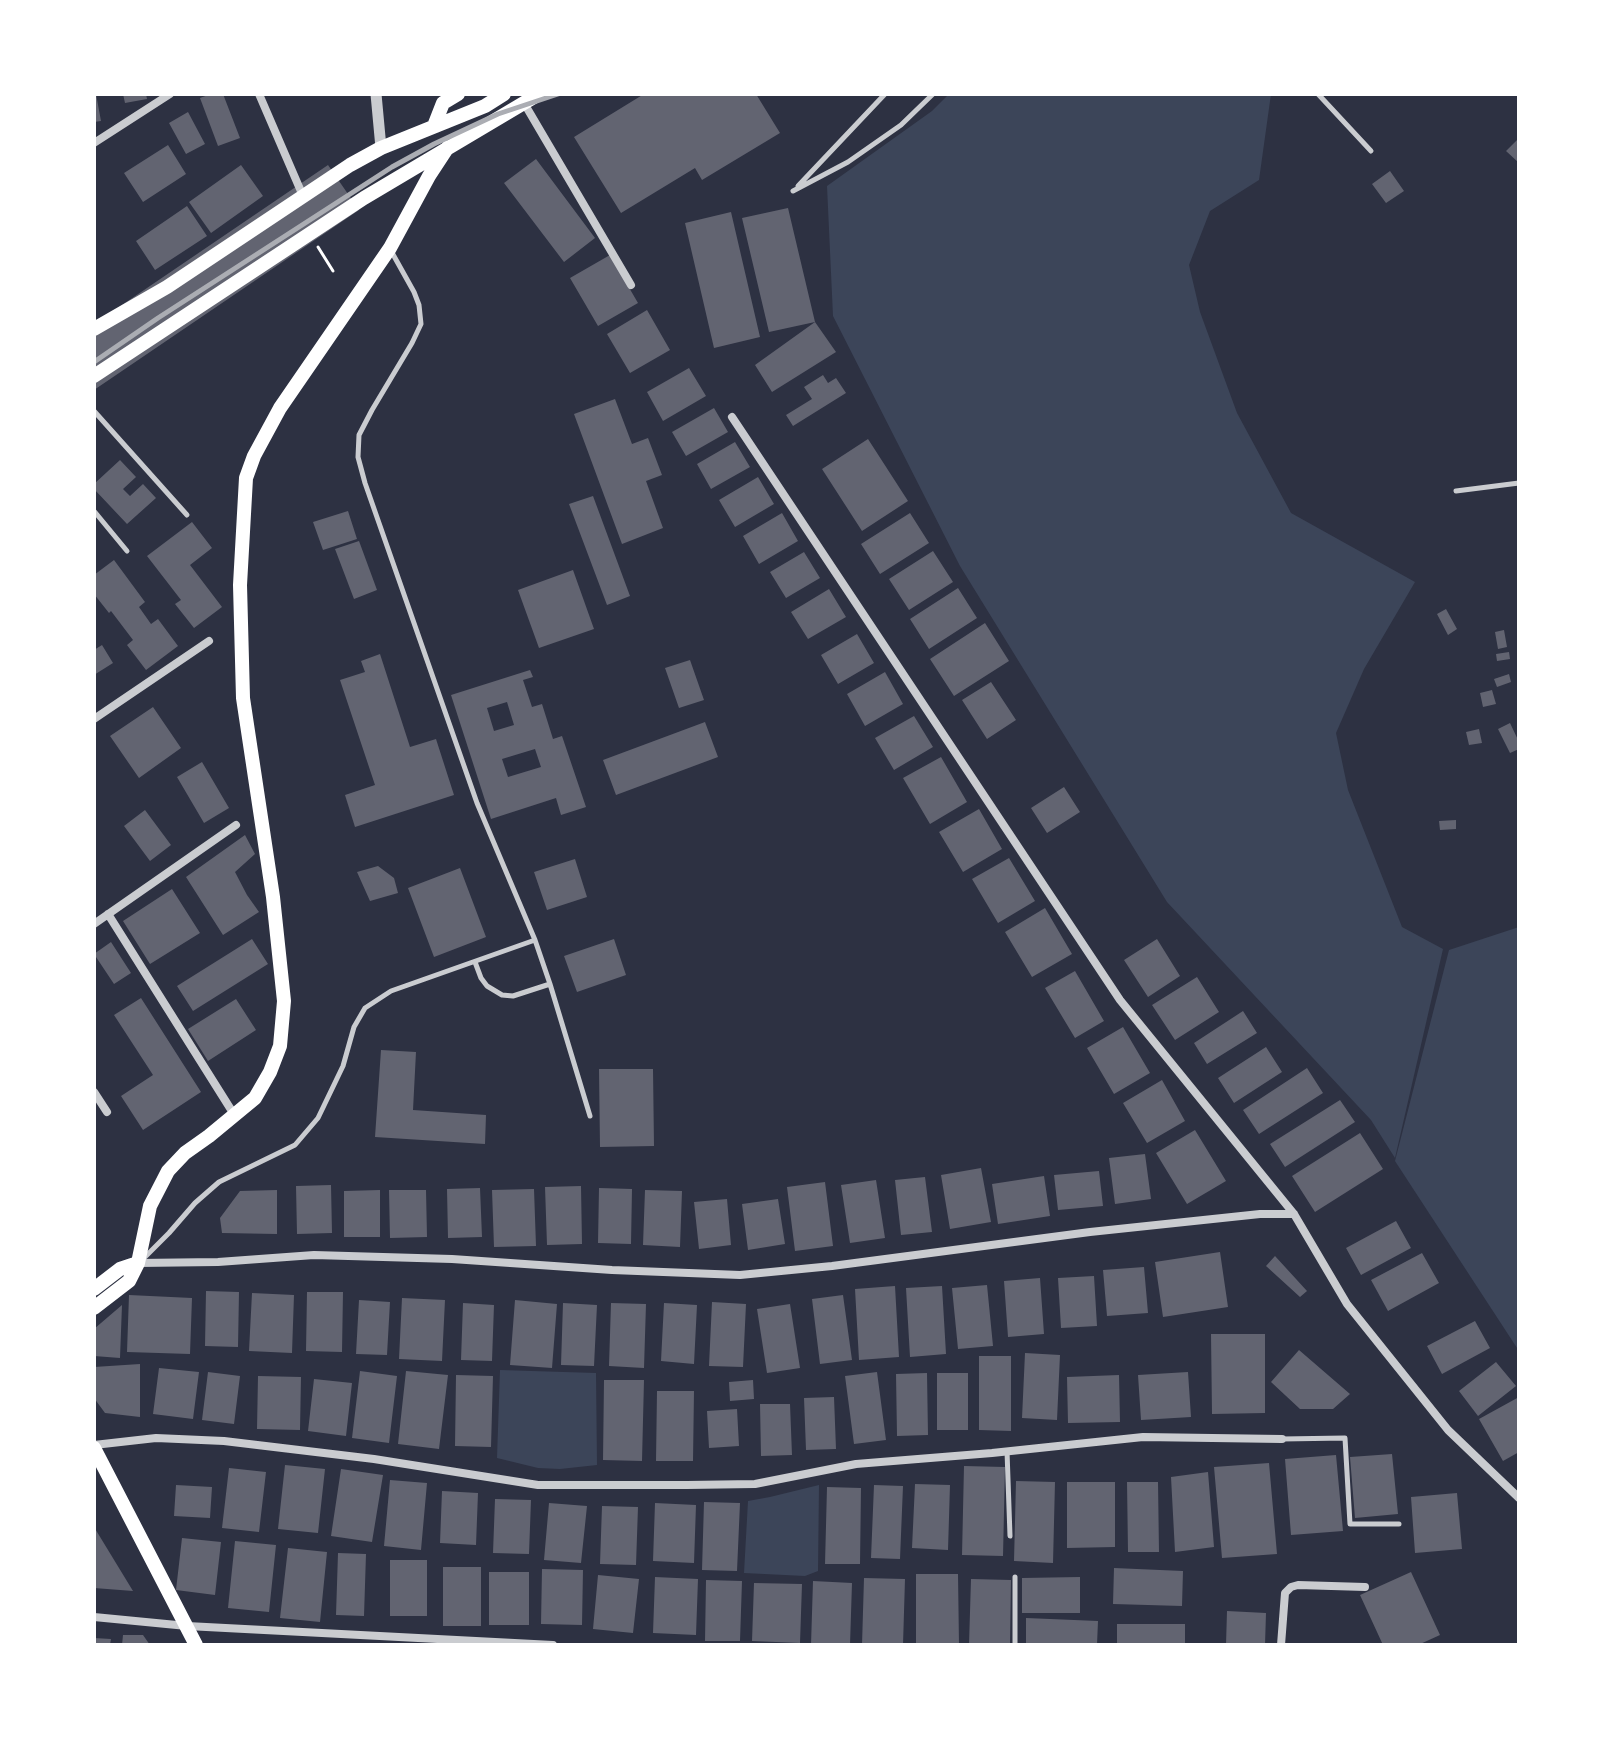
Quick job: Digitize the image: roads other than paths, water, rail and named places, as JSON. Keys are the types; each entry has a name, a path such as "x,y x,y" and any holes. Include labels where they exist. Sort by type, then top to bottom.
{"main road":[{"path":"434,126 443,103 458,94"},
{"path":"94,329 167,287 350,165 381,148 485,106 504,94"},
{"path":"94,376 364,198 539,94"},
{"path":"94,1308 129,1281 138,1263 150,1206 168,1171 185,1153 255,1098 280,1046 284,1001 273,897 243,698 240,585 246,478 254,456 280,408 390,248 448,147"},
{"path":"94,1289 120,1269 138,1263"},
{"path":"94,1446 100,1471 196,1645"}],"street":[{"path":"94,143 170,94"},
{"path":"259,94 303,196"},
{"path":"376,94 381,148"},
{"path":"524,103 631,285"},
{"path":"732,417 1120,1000 1294,1214 1347,1304 1448,1430 1519,1498"},
{"path":"94,719 209,641"},
{"path":"94,924 236,825"},
{"path":"108,914 235,1116"},
{"path":"94,1092 107,1112"},
{"path":"138,1263 218,1262 314,1255 452,1259 740,1275 1090,1232 1260,1214 1294,1214"},
{"path":"94,1446 156,1438 224,1441 374,1459 538,1485 755,1484 856,1464 1143,1437 1282,1439"},
{"path":"1281,1645 1285,1593 1291,1587 1365,1587"},
{"path":"94,1617 187,1626 553,1645"}],"lane":[{"path":"885,94 793,191 848,162 901,125 933,94"},
{"path":"1318,94 1371,151"},
{"path":"390,248 414,292 421,324 359,435 358,457 477,803 535,940 590,1116"},
{"path":"94,411 187,515"},
{"path":"1456,491 1519,483"},
{"path":"94,511 127,551"},
{"path":"138,1263 219,1182 295,1145 318,1118 343,1066 354,1027 365,1008 391,991 535,940"},
{"path":"475,961 487,986 502,995 513,996 550,984"},
{"path":"1282,1439 1345,1438 1350,1524 1399,1524"},
{"path":"1007,1451 1010,1536"},
{"path":"1015,1577 1015,1645"}],"railway":[{"path":"94,362 392,167 498,114 558,94"}]}
